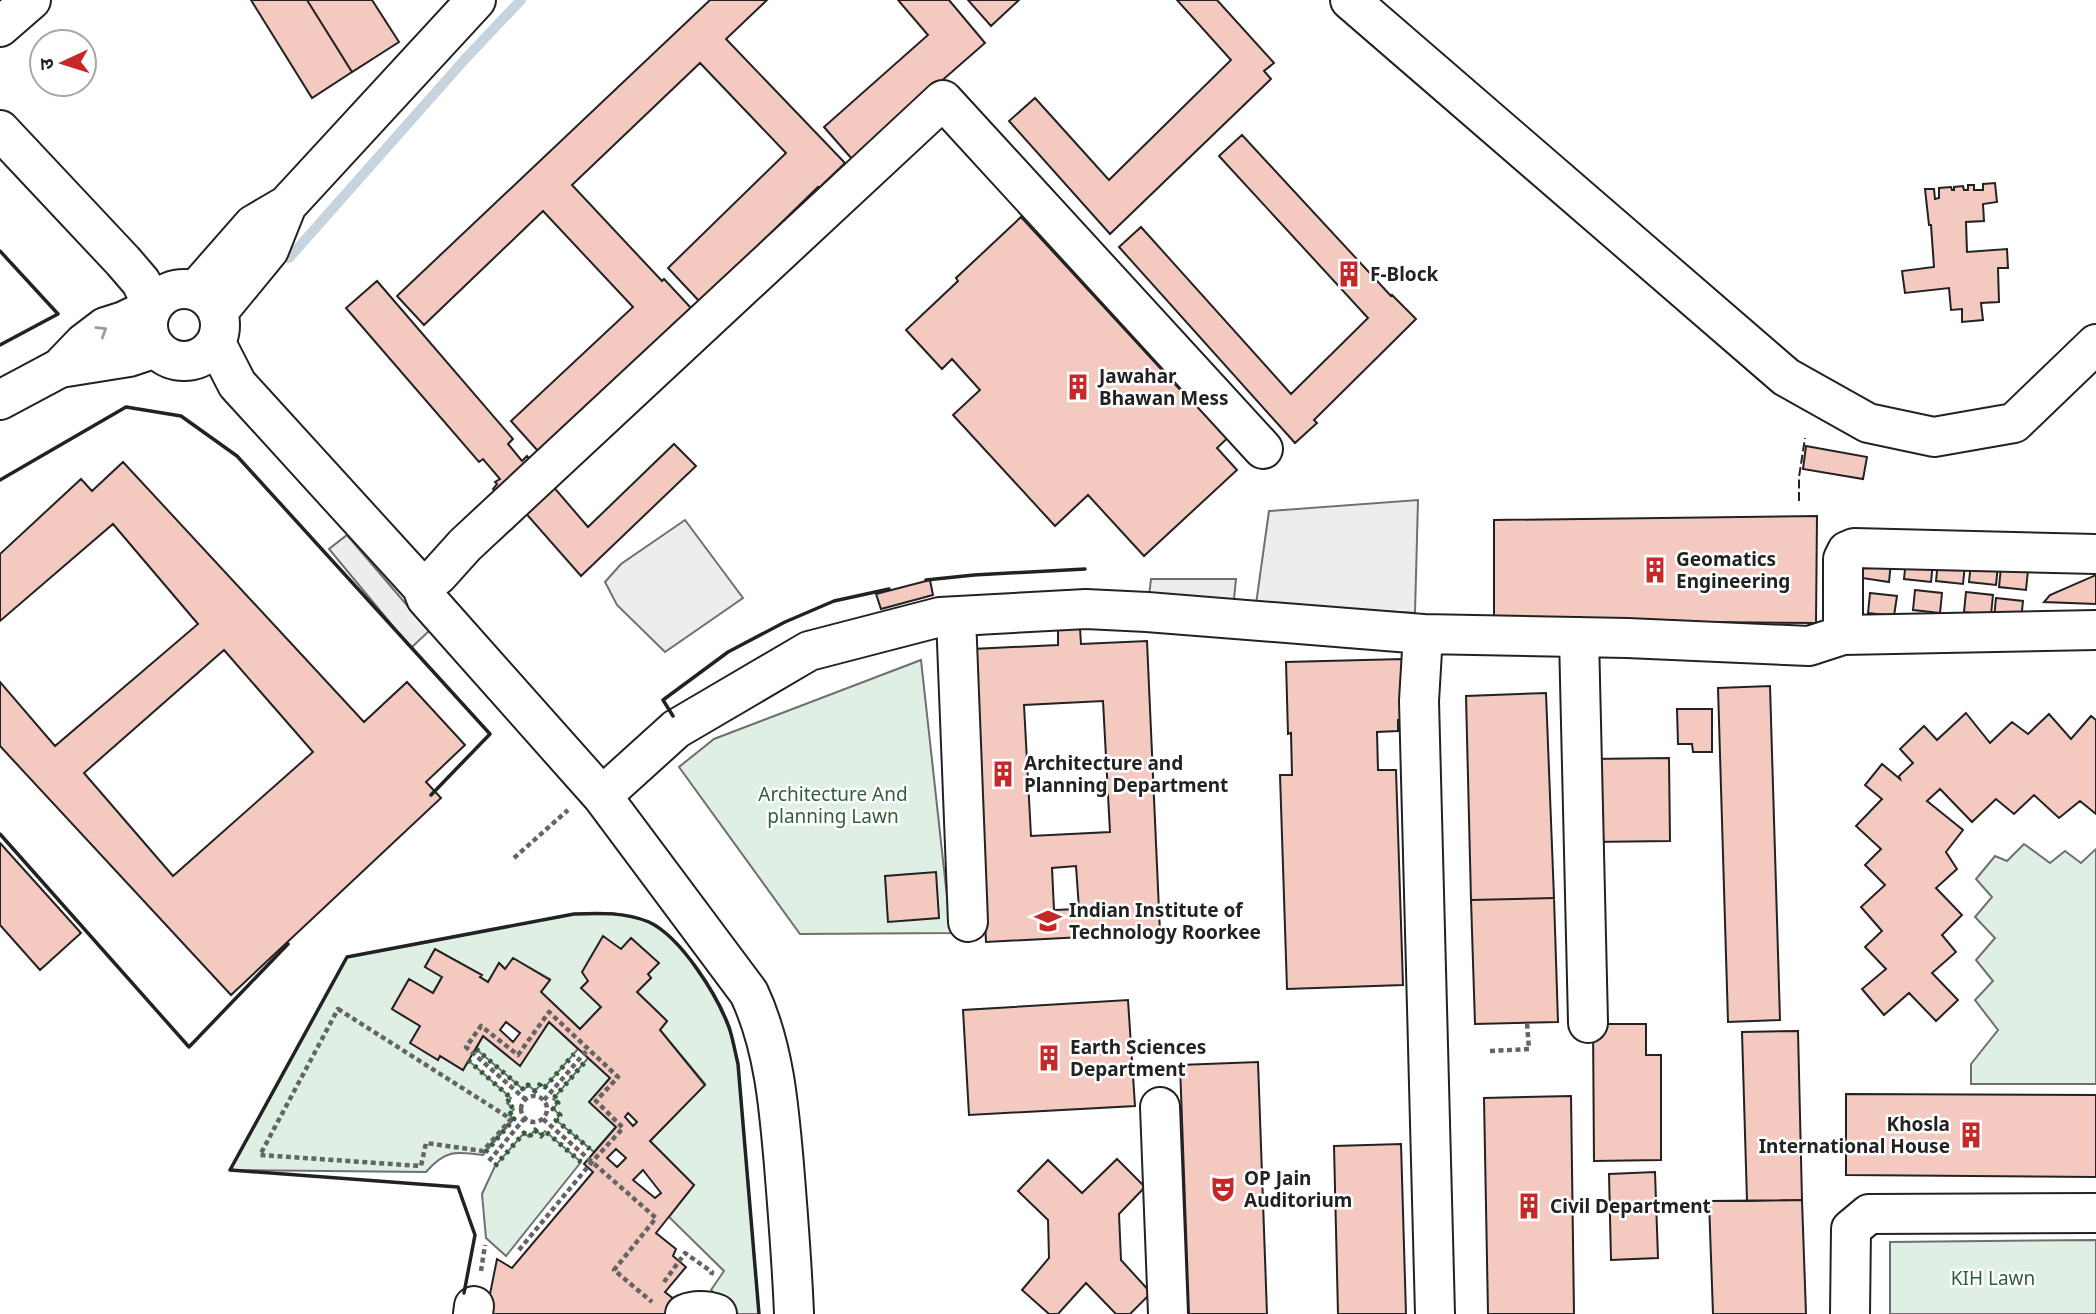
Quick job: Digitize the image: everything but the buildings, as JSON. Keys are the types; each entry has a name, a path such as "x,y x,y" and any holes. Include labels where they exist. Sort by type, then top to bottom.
{"street":[{"path":"0,27 31,0"},
{"path":"0,400 61,368 129,358 156,348 164,356 186,362 193,317 253,225 287,205 476,0"},
{"path":"1349,0 1786,377 1868,423 1934,437 2014,423 2096,344"},
{"path":"422,587 438,575 465,545 943,100 1263,449"},
{"path":"0,131 141,282 193,317 209,365 237,384 422,587 426,597 587,802 749,993 761,1019 780,1110 794,1314"},
{"path":"61,368 84,343 105,327 124,321 193,317"},
{"path":"1826,641 1843,559 1847,551 1854,548 2096,554"},
{"path":"587,802 676,729 809,651 940,617 1086,609 1423,634 1826,641 2096,630"},
{"path":"956,617 968,922"},
{"path":"1423,634 1419,701 1435,1314"},
{"path":"1579,637 1588,1023"},
{"path":"1160,1107 1168,1314"},
{"path":"1850,1314 1851,1229 1869,1214 2096,1213"},
{"path":"671,1311 711,1311 717,1314"}],"path":[{"path":"514,858 587,802"},
{"path":"338,1009 511,1119 507,1124 483,1151 426,1143 421,1166 260,1155 338,1009"},
{"path":"519,1250 623,1128 596,1101 618,1077 549,1012 518,1055 481,1026 466,1047 525,1099"},
{"path":"1490,1051 1529,1049 1527,1023"},
{"path":"544,1100 588,1049"},
{"path":"535,1096 544,1100 547,1110 543,1119 534,1123 524,1119 520,1109 525,1099 535,1096"},
{"path":"489,1161 524,1119"},
{"path":"543,1119 656,1218 614,1270 671,1311"},
{"path":"507,1124 514,1131"}],"green space":[{"name":"Architecture And planning Lawn","path":"921,660 951,933 800,934 679,767 714,739"},
{"path":"2024,844 2050,863 2065,851 2081,863 2096,849 2096,1084 1971,1084 1971,1064 1998,1030 1975,1000 1993,981 1976,960 1995,938 1975,917 1992,897 1976,879 1995,856 2007,861"},
{"path":"612,913 646,921 674,941 706,983 730,1031 738,1064 759,1314 738,1314 711,1290 724,1271 669,1217 694,1185 650,1141 705,1084 660,1030 667,1021 637,992 651,978 648,974 658,963 621,949 582,988 601,1007 580,1029 541,992 550,979 514,959 505,969 500,964 488,982 480,977 481,975 435,949 425,967 442,977 433,993 409,979 392,1009 420,1026 438,1059 440,1056 463,1070 468,1060 511,1098 507,1103 514,1109 509,1115 514,1119 483,1155 465,1153 445,1156 426,1172 230,1170 347,957 574,914"},
{"path":"549,1022 578,1049 545,1087 541,1084 535,1091 528,1085 524,1090 476,1049 483,1036 520,1065"},
{"path":"588,1058 610,1078 590,1102 616,1127 594,1152 556,1120 560,1115 553,1109 558,1103 553,1099"},
{"path":"535,1130 541,1135 545,1131 581,1162 506,1256 486,1238 482,1194 495,1166 524,1133 529,1137"},
{"name":"KIH Lawn","path":"2096,1240 2096,1314 1890,1314 1890,1242"}],"shaded area":[{"path":"1418,500 1415,613 1256,604 1269,511"},
{"path":"685,520 743,598 665,652 617,605 605,582 621,564"},
{"path":"347,535 429,631 411,648 329,549"},
{"path":"1151,579 1236,579 1232,619 1147,612"}],"waterway":[{"path":"289,258 466,58 521,0"}],"hedge":[{"path":"476,1049 524,1090 528,1085 535,1091 541,1083 545,1087 574,1054"},
{"path":"468,1060 511,1098 507,1102 514,1109 509,1115 514,1119 483,1155"},
{"path":"584,1063 553,1099 558,1103 553,1109 560,1115 556,1120 590,1149"},
{"path":"495,1166 524,1133 529,1137 535,1130 541,1136 545,1131 581,1162"}],"fence":[{"path":"1799,501 1799,477 1805,438"}],"wall":[{"path":"0,251 58,314 0,345"},
{"path":"0,480 126,407 181,416 237,456 490,734 431,795"},
{"path":"926,580 1085,569"},
{"path":"673,716 663,700 728,652 785,622 834,601 889,589"},
{"path":"0,834 189,1047 288,944"},
{"path":"464,1293 475,1235 458,1187 230,1170 347,957 574,914 612,914 649,922 673,940 707,984 729,1027 738,1064 759,1314"}],"place":[{"name":"F-Block","path":"1349,274"},
{"name":"Jawahar Bhawan Mess","path":"1078,387"},
{"name":"Geomatics Engineering","path":"1655,570"},
{"name":"Architecture and Planning Department","path":"1003,774"},
{"name":"Indian Institute of Technology Roorkee","path":"1048,921"},
{"name":"Earth Sciences Department","path":"1049,1058"},
{"name":"Khosla International House","path":"1971,1135"},
{"name":"OP Jain Auditorium","path":"1223,1189"},
{"name":"Civil Department","path":"1529,1206"}]}
